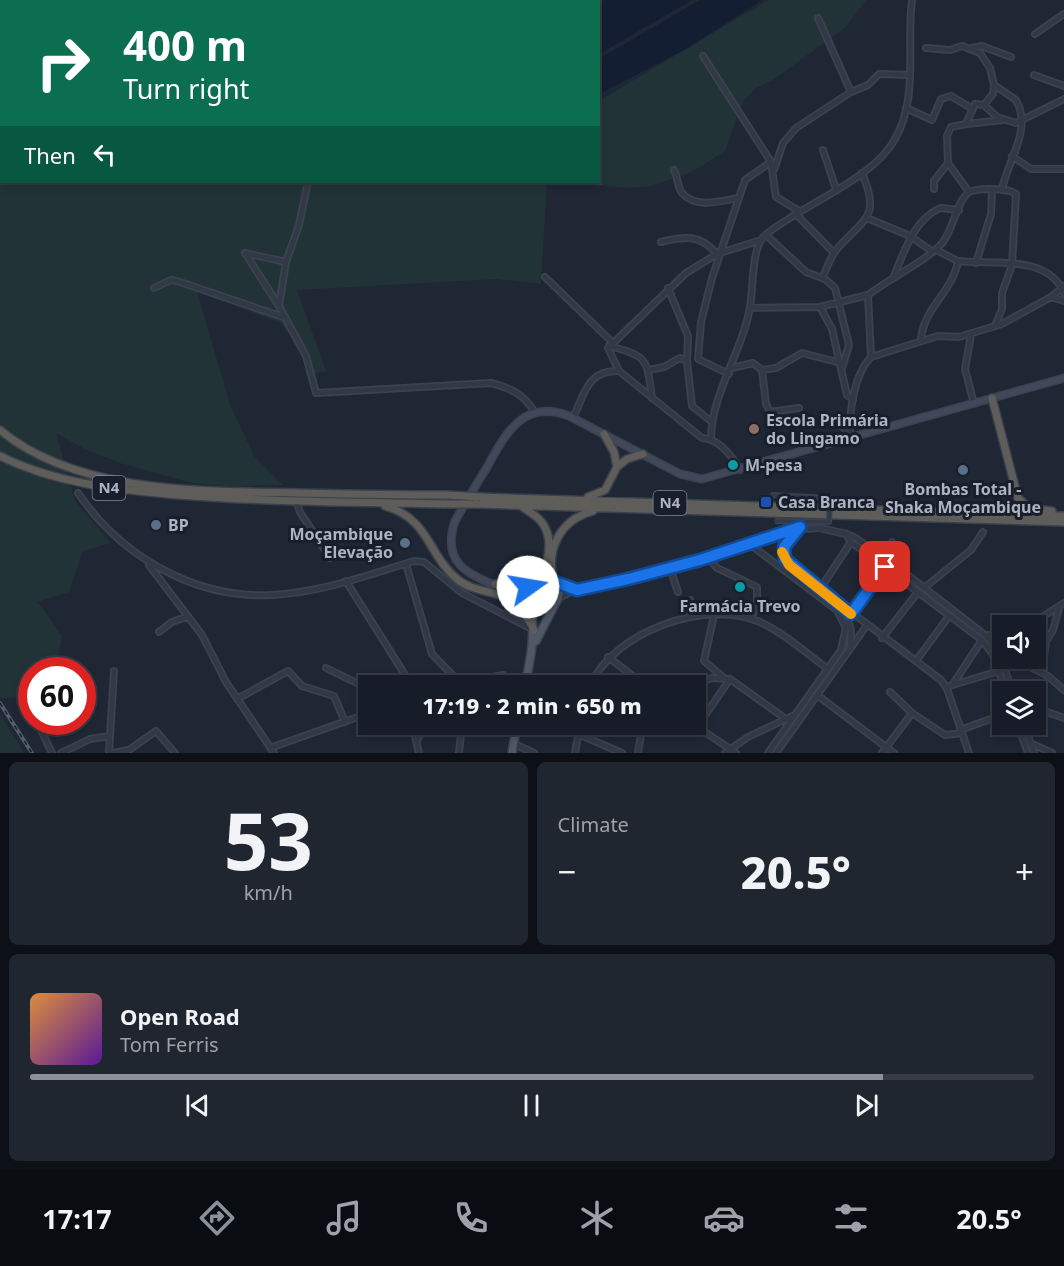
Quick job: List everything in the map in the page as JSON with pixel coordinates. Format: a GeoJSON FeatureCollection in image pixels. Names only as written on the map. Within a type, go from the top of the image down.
{"type":"FeatureCollection","features":[{"type":"Feature","properties":{"kind":"highway"},"geometry":{"type":"LineString","coordinates":[[992,398],[1016,493],[1022,503],[1034,510],[1064,514]]}},
{"type":"Feature","properties":{"kind":"highway","name":"N4"},"geometry":{"type":"LineString","coordinates":[[0,430],[58,464],[117,481],[220,490],[448,495],[521,506],[1064,522]]}},
{"type":"Feature","properties":{"kind":"highway"},"geometry":{"type":"LineString","coordinates":[[604,434],[614,452],[617,467]]}},
{"type":"Feature","properties":{"kind":"highway"},"geometry":{"type":"LineString","coordinates":[[574,499],[595,495],[605,490],[617,467],[627,459],[643,454]]}},
{"type":"Feature","properties":{"kind":"highway","name":"N4"},"geometry":{"type":"LineString","coordinates":[[0,456],[34,471],[101,487],[202,497],[444,504],[478,500],[574,499],[1064,514]]}},
{"type":"Feature","properties":{"kind":"highway"},"geometry":{"type":"LineString","coordinates":[[374,503],[394,508],[418,523],[444,566],[455,578],[464,585],[515,602],[534,630]]}},
{"type":"Feature","properties":{"kind":"highway"},"geometry":{"type":"LineString","coordinates":[[521,506],[544,525],[549,545],[543,570],[535,579]]}},
{"type":"Feature","properties":{"kind":"highway"},"geometry":{"type":"LineString","coordinates":[[555,583],[552,550],[559,532],[575,517],[601,509]]}},
{"type":"Feature","properties":{"kind":"highway"},"geometry":{"type":"LineString","coordinates":[[495,584],[531,576],[542,566],[548,553]]}},
{"type":"Feature","properties":{"kind":"main road"},"geometry":{"type":"LineString","coordinates":[[557,601],[545,609],[476,577],[460,566],[452,556],[450,536],[455,521],[502,440],[517,422],[535,412],[552,411],[573,418],[680,474],[696,478],[740,470],[1064,378]]}},
{"type":"Feature","properties":{"kind":"main road"},"geometry":{"type":"LineString","coordinates":[[495,584],[519,584],[546,578],[555,583],[557,601],[542,626],[533,648]]}},
{"type":"Feature","properties":{"kind":"main road"},"geometry":{"type":"LineString","coordinates":[[527,675],[534,630],[528,587],[535,579]]}},
{"type":"Feature","properties":{"kind":"main road"},"geometry":{"type":"LineString","coordinates":[[512,753],[515,735]]}},
{"type":"Feature","properties":{"kind":"street"},"geometry":{"type":"LineString","coordinates":[[740,470],[730,456],[711,438],[702,438],[619,371],[610,355],[611,344],[686,273],[719,253],[761,240],[798,213],[862,173],[888,151],[902,124],[906,108],[910,75],[908,39],[912,0]]}},
{"type":"Feature","properties":{"kind":"street"},"geometry":{"type":"LineString","coordinates":[[1035,34],[1064,14]]}},
{"type":"Feature","properties":{"kind":"street"},"geometry":{"type":"LineString","coordinates":[[818,18],[851,92]]}},
{"type":"Feature","properties":{"kind":"street"},"geometry":{"type":"LineString","coordinates":[[926,48],[950,50],[962,46],[972,48],[982,46],[1011,57]]}},
{"type":"Feature","properties":{"kind":"street"},"geometry":{"type":"LineString","coordinates":[[972,48],[986,59],[994,86],[993,93],[984,105]]}},
{"type":"Feature","properties":{"kind":"street"},"geometry":{"type":"LineString","coordinates":[[703,56],[771,162],[774,170],[776,197],[798,213],[834,253]]}},
{"type":"Feature","properties":{"kind":"street"},"geometry":{"type":"LineString","coordinates":[[774,170],[783,143],[790,134],[851,92],[868,85],[879,74],[910,75]]}},
{"type":"Feature","properties":{"kind":"street"},"geometry":{"type":"LineString","coordinates":[[1034,75],[1064,86]]}},
{"type":"Feature","properties":{"kind":"street"},"geometry":{"type":"LineString","coordinates":[[994,86],[1016,100],[1021,121],[1019,142],[1006,167],[1002,190]]}},
{"type":"Feature","properties":{"kind":"street"},"geometry":{"type":"LineString","coordinates":[[906,108],[932,120],[942,99],[951,96],[971,108]]}},
{"type":"Feature","properties":{"kind":"street"},"geometry":{"type":"LineString","coordinates":[[969,192],[948,163],[948,130],[966,124],[1003,120],[1021,121],[1064,99]]}},
{"type":"Feature","properties":{"kind":"street"},"geometry":{"type":"LineString","coordinates":[[966,124],[971,108],[978,103],[1003,120]]}},
{"type":"Feature","properties":{"kind":"street"},"geometry":{"type":"LineString","coordinates":[[823,150],[836,189]]}},
{"type":"Feature","properties":{"kind":"street"},"geometry":{"type":"LineString","coordinates":[[1012,156],[1031,169],[1064,169]]}},
{"type":"Feature","properties":{"kind":"street"},"geometry":{"type":"LineString","coordinates":[[729,374],[698,358],[701,322],[719,253],[747,177],[771,162]]}},
{"type":"Feature","properties":{"kind":"street"},"geometry":{"type":"LineString","coordinates":[[934,189],[934,181],[948,163]]}},
{"type":"Feature","properties":{"kind":"street"},"geometry":{"type":"LineString","coordinates":[[674,170],[679,178],[680,191],[687,197],[710,203],[738,198]]}},
{"type":"Feature","properties":{"kind":"street"},"geometry":{"type":"LineString","coordinates":[[822,278],[834,253],[867,218],[871,200],[862,173]]}},
{"type":"Feature","properties":{"kind":"street"},"geometry":{"type":"LineString","coordinates":[[279,306],[286,262],[299,225],[308,183]]}},
{"type":"Feature","properties":{"kind":"street"},"geometry":{"type":"LineString","coordinates":[[969,192],[1002,190],[1016,194],[1012,265],[1002,293],[1002,309],[995,326]]}},
{"type":"Feature","properties":{"kind":"street"},"geometry":{"type":"LineString","coordinates":[[976,262],[990,220],[992,191]]}},
{"type":"Feature","properties":{"kind":"street"},"geometry":{"type":"LineString","coordinates":[[750,308],[820,307],[868,295],[935,251],[947,236],[969,192]]}},
{"type":"Feature","properties":{"kind":"street"},"geometry":{"type":"LineString","coordinates":[[894,276],[910,236],[934,211],[947,208],[959,210]]}},
{"type":"Feature","properties":{"kind":"street"},"geometry":{"type":"LineString","coordinates":[[850,437],[853,400],[865,363],[872,357],[938,336],[971,335],[995,326],[1063,289],[1045,269],[958,261],[910,236],[867,218]]}},
{"type":"Feature","properties":{"kind":"street"},"geometry":{"type":"LineString","coordinates":[[766,235],[806,272],[822,278],[835,288],[849,345],[842,366]]}},
{"type":"Feature","properties":{"kind":"street"},"geometry":{"type":"LineString","coordinates":[[661,242],[691,237],[701,239],[719,253]]}},
{"type":"Feature","properties":{"kind":"street"},"geometry":{"type":"LineString","coordinates":[[711,438],[712,422],[732,368],[750,308],[761,240]]}},
{"type":"Feature","properties":{"kind":"street"},"geometry":{"type":"LineString","coordinates":[[286,262],[245,253],[279,306],[283,318],[306,356],[316,393],[491,383],[514,390],[529,402],[535,412]]}},
{"type":"Feature","properties":{"kind":"street"},"geometry":{"type":"LineString","coordinates":[[921,341],[923,322],[953,280],[958,261]]}},
{"type":"Feature","properties":{"kind":"street"},"geometry":{"type":"LineString","coordinates":[[545,277],[611,344],[633,351],[644,361],[648,370],[652,398]]}},
{"type":"Feature","properties":{"kind":"street"},"geometry":{"type":"LineString","coordinates":[[153,288],[171,280],[177,281],[283,318]]}},
{"type":"Feature","properties":{"kind":"street"},"geometry":{"type":"LineString","coordinates":[[668,288],[686,327],[692,406],[712,422]]}},
{"type":"Feature","properties":{"kind":"street"},"geometry":{"type":"LineString","coordinates":[[868,295],[872,357]]}},
{"type":"Feature","properties":{"kind":"street"},"geometry":{"type":"LineString","coordinates":[[1051,297],[1064,302]]}},
{"type":"Feature","properties":{"kind":"street"},"geometry":{"type":"LineString","coordinates":[[820,307],[830,323],[847,395],[853,400]]}},
{"type":"Feature","properties":{"kind":"street"},"geometry":{"type":"LineString","coordinates":[[971,335],[965,369],[974,404]]}},
{"type":"Feature","properties":{"kind":"street"},"geometry":{"type":"LineString","coordinates":[[762,370],[776,368],[802,353],[842,366]]}},
{"type":"Feature","properties":{"kind":"street"},"geometry":{"type":"LineString","coordinates":[[648,370],[664,366],[680,358],[687,361]]}},
{"type":"Feature","properties":{"kind":"street"},"geometry":{"type":"LineString","coordinates":[[732,368],[753,363],[762,370],[766,404],[770,412],[799,408]]}},
{"type":"Feature","properties":{"kind":"street"},"geometry":{"type":"LineString","coordinates":[[573,418],[596,374],[604,371],[619,371]]}},
{"type":"Feature","properties":{"kind":"street"},"geometry":{"type":"LineString","coordinates":[[833,420],[850,437]]}},
{"type":"Feature","properties":{"kind":"street"},"geometry":{"type":"LineString","coordinates":[[78,493],[114,534],[148,563],[186,617],[202,635],[237,699],[272,751],[358,717]]}},
{"type":"Feature","properties":{"kind":"street"},"geometry":{"type":"LineString","coordinates":[[771,495],[830,498],[829,522],[775,521]]}},
{"type":"Feature","properties":{"kind":"street"},"geometry":{"type":"LineString","coordinates":[[297,501],[300,513],[330,558]]}},
{"type":"Feature","properties":{"kind":"street"},"geometry":{"type":"LineString","coordinates":[[800,527],[784,547],[782,554],[789,565],[882,638],[916,661],[946,687],[969,753]]}},
{"type":"Feature","properties":{"kind":"street"},"geometry":{"type":"LineString","coordinates":[[557,601],[577,590],[670,568],[800,527],[820,528],[854,537],[924,588],[992,645]]}},
{"type":"Feature","properties":{"kind":"street"},"geometry":{"type":"LineString","coordinates":[[924,588],[971,550],[983,532]]}},
{"type":"Feature","properties":{"kind":"street"},"geometry":{"type":"LineString","coordinates":[[846,534],[851,542],[949,616],[984,638],[1002,681]]}},
{"type":"Feature","properties":{"kind":"street"},"geometry":{"type":"LineString","coordinates":[[820,589],[851,542]]}},
{"type":"Feature","properties":{"kind":"street"},"geometry":{"type":"LineString","coordinates":[[884,558],[892,542]]}},
{"type":"Feature","properties":{"kind":"street"},"geometry":{"type":"LineString","coordinates":[[748,543],[841,614],[846,628],[845,642],[768,753]]}},
{"type":"Feature","properties":{"kind":"street"},"geometry":{"type":"LineString","coordinates":[[707,557],[717,568],[757,587],[757,605],[751,619]]}},
{"type":"Feature","properties":{"kind":"street"},"geometry":{"type":"LineString","coordinates":[[148,563],[201,586],[249,596],[303,591],[406,564],[424,562],[462,593],[534,630],[542,626]]}},
{"type":"Feature","properties":{"kind":"street"},"geometry":{"type":"LineString","coordinates":[[406,564],[432,654],[453,675]]}},
{"type":"Feature","properties":{"kind":"street"},"geometry":{"type":"LineString","coordinates":[[851,614],[885,567]]}},
{"type":"Feature","properties":{"kind":"street"},"geometry":{"type":"LineString","coordinates":[[670,568],[678,592]]}},
{"type":"Feature","properties":{"kind":"street"},"geometry":{"type":"LineString","coordinates":[[346,581],[405,675]]}},
{"type":"Feature","properties":{"kind":"street"},"geometry":{"type":"LineString","coordinates":[[555,583],[577,590]]}},
{"type":"Feature","properties":{"kind":"street"},"geometry":{"type":"LineString","coordinates":[[882,638],[918,592]]}},
{"type":"Feature","properties":{"kind":"street"},"geometry":{"type":"LineString","coordinates":[[689,618],[692,599]]}},
{"type":"Feature","properties":{"kind":"street"},"geometry":{"type":"LineString","coordinates":[[1046,616],[1064,603]]}},
{"type":"Feature","properties":{"kind":"street"},"geometry":{"type":"LineString","coordinates":[[1042,672],[1046,641],[1053,630],[1059,608]]}},
{"type":"Feature","properties":{"kind":"street"},"geometry":{"type":"LineString","coordinates":[[845,610],[851,631],[849,652]]}},
{"type":"Feature","properties":{"kind":"street"},"geometry":{"type":"LineString","coordinates":[[597,675],[608,657],[627,641],[689,618],[729,614],[751,619],[769,628],[828,669]]}},
{"type":"Feature","properties":{"kind":"street"},"geometry":{"type":"LineString","coordinates":[[714,615],[704,661],[723,677]]}},
{"type":"Feature","properties":{"kind":"street"},"geometry":{"type":"LineString","coordinates":[[916,661],[949,616]]}},
{"type":"Feature","properties":{"kind":"street"},"geometry":{"type":"LineString","coordinates":[[159,632],[172,622],[186,617]]}},
{"type":"Feature","properties":{"kind":"street"},"geometry":{"type":"LineString","coordinates":[[776,753],[867,625]]}},
{"type":"Feature","properties":{"kind":"street"},"geometry":{"type":"LineString","coordinates":[[953,684],[984,638],[992,635]]}},
{"type":"Feature","properties":{"kind":"street"},"geometry":{"type":"LineString","coordinates":[[608,657],[632,675]]}},
{"type":"Feature","properties":{"kind":"street"},"geometry":{"type":"LineString","coordinates":[[326,668],[358,684]]}},
{"type":"Feature","properties":{"kind":"street"},"geometry":{"type":"LineString","coordinates":[[1036,669],[1064,690]]}},
{"type":"Feature","properties":{"kind":"street"},"geometry":{"type":"LineString","coordinates":[[114,671],[111,753],[129,750],[156,731],[160,732],[175,753]]}},
{"type":"Feature","properties":{"kind":"street"},"geometry":{"type":"LineString","coordinates":[[237,699],[288,671],[302,686],[334,696],[345,722]]}},
{"type":"Feature","properties":{"kind":"street"},"geometry":{"type":"LineString","coordinates":[[946,687],[953,684],[959,685],[999,671]]}},
{"type":"Feature","properties":{"kind":"street"},"geometry":{"type":"LineString","coordinates":[[706,680],[723,677],[730,679],[786,719]]}},
{"type":"Feature","properties":{"kind":"street"},"geometry":{"type":"LineString","coordinates":[[706,711],[730,679]]}},
{"type":"Feature","properties":{"kind":"street"},"geometry":{"type":"LineString","coordinates":[[890,692],[912,713],[945,735],[961,732],[992,719]]}},
{"type":"Feature","properties":{"kind":"street"},"geometry":{"type":"LineString","coordinates":[[817,694],[894,753]]}},
{"type":"Feature","properties":{"kind":"street"},"geometry":{"type":"LineString","coordinates":[[1046,712],[1064,718]]}},
{"type":"Feature","properties":{"kind":"street"},"geometry":{"type":"LineString","coordinates":[[882,753],[912,713]]}},
{"type":"Feature","properties":{"kind":"street"},"geometry":{"type":"LineString","coordinates":[[725,753],[729,748],[793,716]]}},
{"type":"Feature","properties":{"kind":"street"},"geometry":{"type":"LineString","coordinates":[[706,733],[736,753]]}},
{"type":"Feature","properties":{"kind":"street"},"geometry":{"type":"LineString","coordinates":[[43,735],[52,753]]}},
{"type":"Feature","properties":{"kind":"street"},"geometry":{"type":"LineString","coordinates":[[415,735],[419,753]]}},
{"type":"Feature","properties":{"kind":"street"},"geometry":{"type":"LineString","coordinates":[[417,741],[420,735]]}},
{"type":"Feature","properties":{"kind":"street"},"geometry":{"type":"LineString","coordinates":[[459,753],[461,735]]}},
{"type":"Feature","properties":{"kind":"street"},"geometry":{"type":"LineString","coordinates":[[575,753],[578,735],[622,753]]}},
{"type":"Feature","properties":{"kind":"street"},"geometry":{"type":"LineString","coordinates":[[638,753],[640,735]]}},
{"type":"Feature","properties":{"kind":"street"},"geometry":{"type":"LineString","coordinates":[[1021,735],[1028,753]]}},
{"type":"Feature","properties":{"kind":"street"},"geometry":{"type":"LineString","coordinates":[[1027,735],[1034,753]]}},
{"type":"Feature","properties":{"kind":"street"},"geometry":{"type":"LineString","coordinates":[[61,753],[90,739],[110,736]]}},
{"type":"Feature","properties":{"kind":"street"},"geometry":{"type":"LineString","coordinates":[[1030,743],[1052,753]]}},
{"type":"Feature","properties":{"kind":"street"},"geometry":{"type":"LineString","coordinates":[[514,744],[534,753]]}},
{"type":"Feature","properties":{"kind":"shaded area"},"geometry":{"type":"Polygon","coordinates":[[[768,0],[866,0],[846,27],[774,79],[756,88],[742,103],[725,151],[692,172],[651,186],[631,188],[567,183],[600,183],[600,100],[768,0]]]}},
{"type":"Feature","properties":{"kind":"shaded area"},"geometry":{"type":"Polygon","coordinates":[[[0,183],[547,183],[541,284],[496,279],[297,290],[326,371],[307,375],[302,354],[281,323],[197,292],[230,404],[254,456],[283,485],[225,486],[192,483],[120,463],[85,449],[56,433],[75,501],[111,543],[83,551],[69,592],[38,602],[62,636],[58,657],[18,657],[18,698],[0,698],[0,183]]]}},
{"type":"Feature","properties":{"kind":"shaded area"},"geometry":{"type":"Polygon","coordinates":[[[0,714],[24,753],[0,753],[0,714]]]}},
{"type":"Feature","properties":{"kind":"water"},"geometry":{"type":"Polygon","coordinates":[[[603,0],[692,0],[600,53],[600,2],[603,0]]]}},
{"type":"Feature","properties":{"kind":"water"},"geometry":{"type":"Polygon","coordinates":[[[700,0],[762,0],[688,48],[600,93],[600,58],[700,0]]]}},
{"type":"Feature","properties":{"kind":"railway"},"geometry":{"type":"LineString","coordinates":[[0,703],[32,753]]}},
{"type":"Feature","properties":{"kind":"slow traffic"},"geometry":{"type":"LineString","coordinates":[[782,552],[789,565],[851,614]]}},
{"type":"Feature","properties":{"kind":"place","name":"Escola Primária do Lingamo"},"geometry":{"type":"Point","coordinates":[754,429]}},
{"type":"Feature","properties":{"kind":"place","name":"M-pesa"},"geometry":{"type":"Point","coordinates":[733,465]}},
{"type":"Feature","properties":{"kind":"place","name":"Bombas Total - Shaka Moçambique"},"geometry":{"type":"Point","coordinates":[963,470]}},
{"type":"Feature","properties":{"kind":"place","name":"Casa Branca"},"geometry":{"type":"Point","coordinates":[766,502]}},
{"type":"Feature","properties":{"kind":"place","name":"BP"},"geometry":{"type":"Point","coordinates":[156,525]}},
{"type":"Feature","properties":{"kind":"place","name":"Moçambique Elevação"},"geometry":{"type":"Point","coordinates":[405,543]}},
{"type":"Feature","properties":{"kind":"place","name":"Farmácia Trevo"},"geometry":{"type":"Point","coordinates":[740,587]}},
{"type":"Feature","properties":{"kind":"route"},"geometry":{"type":"LineString","coordinates":[[528,587],[533,580],[542,577],[577,590],[628,579],[700,560],[800,527],[784,547],[782,554],[789,565],[851,614],[885,567]]}}]}
